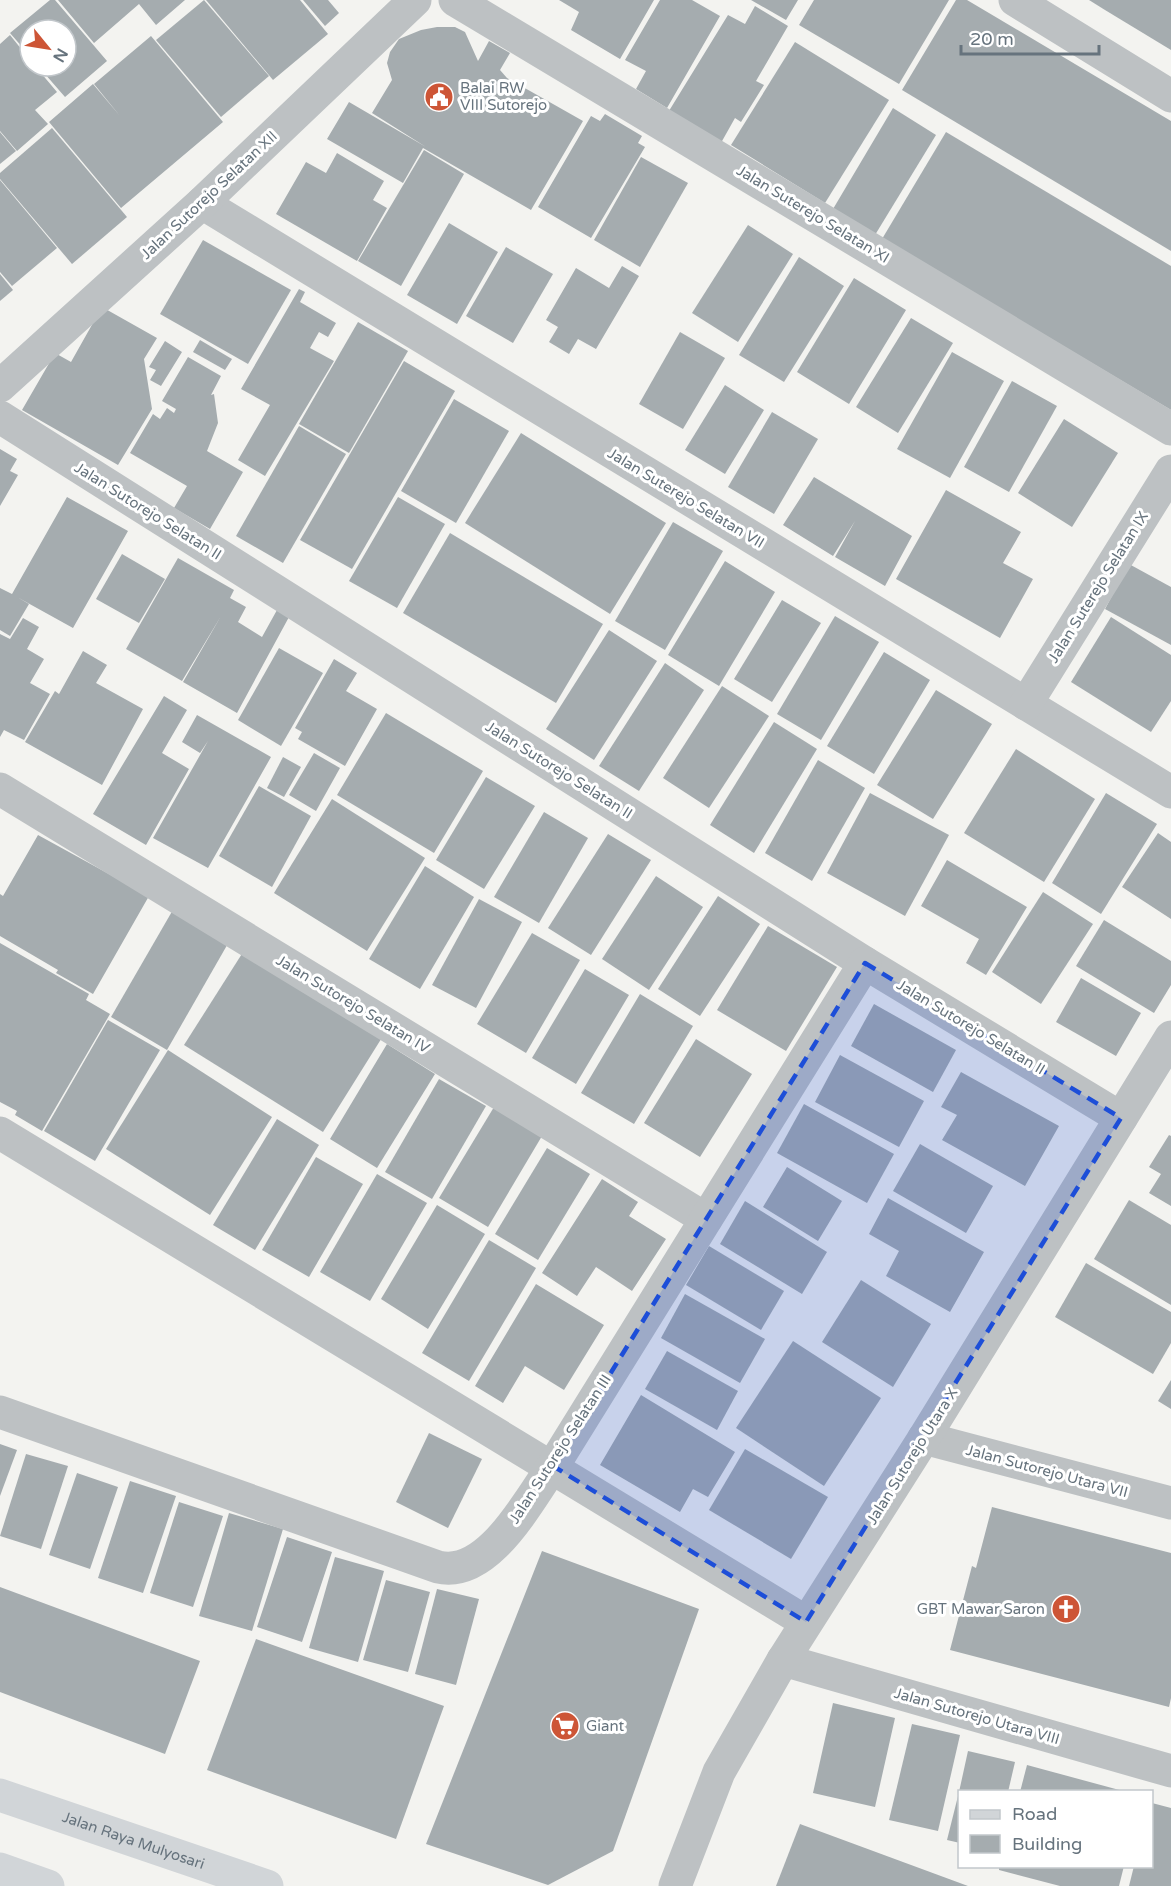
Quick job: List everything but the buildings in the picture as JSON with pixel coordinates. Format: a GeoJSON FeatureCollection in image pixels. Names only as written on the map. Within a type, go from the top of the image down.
{"type":"FeatureCollection","features":[{"type":"Feature","properties":{"kind":"main road","name":"Jalan Raya Mulyosari"},"geometry":{"type":"LineString","coordinates":[[0,1795],[267,1886]]}},
{"type":"Feature","properties":{"kind":"main road"},"geometry":{"type":"LineString","coordinates":[[0,1869],[48,1886]]}},
{"type":"Feature","properties":{"kind":"street","name":"Jalan Sutorejo Selatan XII"},"geometry":{"type":"LineString","coordinates":[[0,386],[202,203],[415,0]]}},
{"type":"Feature","properties":{"kind":"street","name":"Jalan Suterejo Selatan XI"},"geometry":{"type":"LineString","coordinates":[[455,0],[1171,429]]}},
{"type":"Feature","properties":{"kind":"street"},"geometry":{"type":"LineString","coordinates":[[1015,0],[1171,96]]}},
{"type":"Feature","properties":{"kind":"street","name":"Jalan Suterejo Selatan VII"},"geometry":{"type":"LineString","coordinates":[[202,203],[1171,792]]}},
{"type":"Feature","properties":{"kind":"street","name":"Jalan Sutorejo Selatan II"},"geometry":{"type":"LineString","coordinates":[[0,417],[865,963],[1121,1118]]}},
{"type":"Feature","properties":{"kind":"street","name":"Jalan Suterejo Selatan IX"},"geometry":{"type":"LineString","coordinates":[[1026,704],[1171,471]]}},
{"type":"Feature","properties":{"kind":"street","name":"Jalan Sutorejo Selatan IV"},"geometry":{"type":"LineString","coordinates":[[0,789],[706,1219]]}},
{"type":"Feature","properties":{"kind":"street","name":"Jalan Sutorejo Selatan III"},"geometry":{"type":"LineString","coordinates":[[0,1412],[448,1570],[459,1569],[483,1557],[500,1539],[553,1466],[865,963]]}},
{"type":"Feature","properties":{"kind":"street","name":"Jalan Sutorejo Utara X"},"geometry":{"type":"LineString","coordinates":[[675,1886],[719,1773],[783,1660],[924,1438],[1171,1037]]}},
{"type":"Feature","properties":{"kind":"street"},"geometry":{"type":"LineString","coordinates":[[0,1133],[553,1466],[806,1622]]}},
{"type":"Feature","properties":{"kind":"street","name":"Jalan Sutorejo Utara VII"},"geometry":{"type":"LineString","coordinates":[[924,1438],[1171,1503]]}},
{"type":"Feature","properties":{"kind":"street","name":"Jalan Sutorejo Utara VIII"},"geometry":{"type":"LineString","coordinates":[[783,1660],[1171,1771]]}},
{"type":"Feature","properties":{"kind":"highlighted area"},"geometry":{"type":"Polygon","coordinates":[[[865,963],[1121,1118],[806,1622],[553,1466],[865,963]]]}},
{"type":"Feature","properties":{"kind":"place","name":"Balai RW VIII Sutorejo"},"geometry":{"type":"Point","coordinates":[439,97]}},
{"type":"Feature","properties":{"kind":"place","name":"GBT Mawar Saron"},"geometry":{"type":"Point","coordinates":[1066,1609]}},
{"type":"Feature","properties":{"kind":"place","name":"Giant"},"geometry":{"type":"Point","coordinates":[565,1726]}}]}
